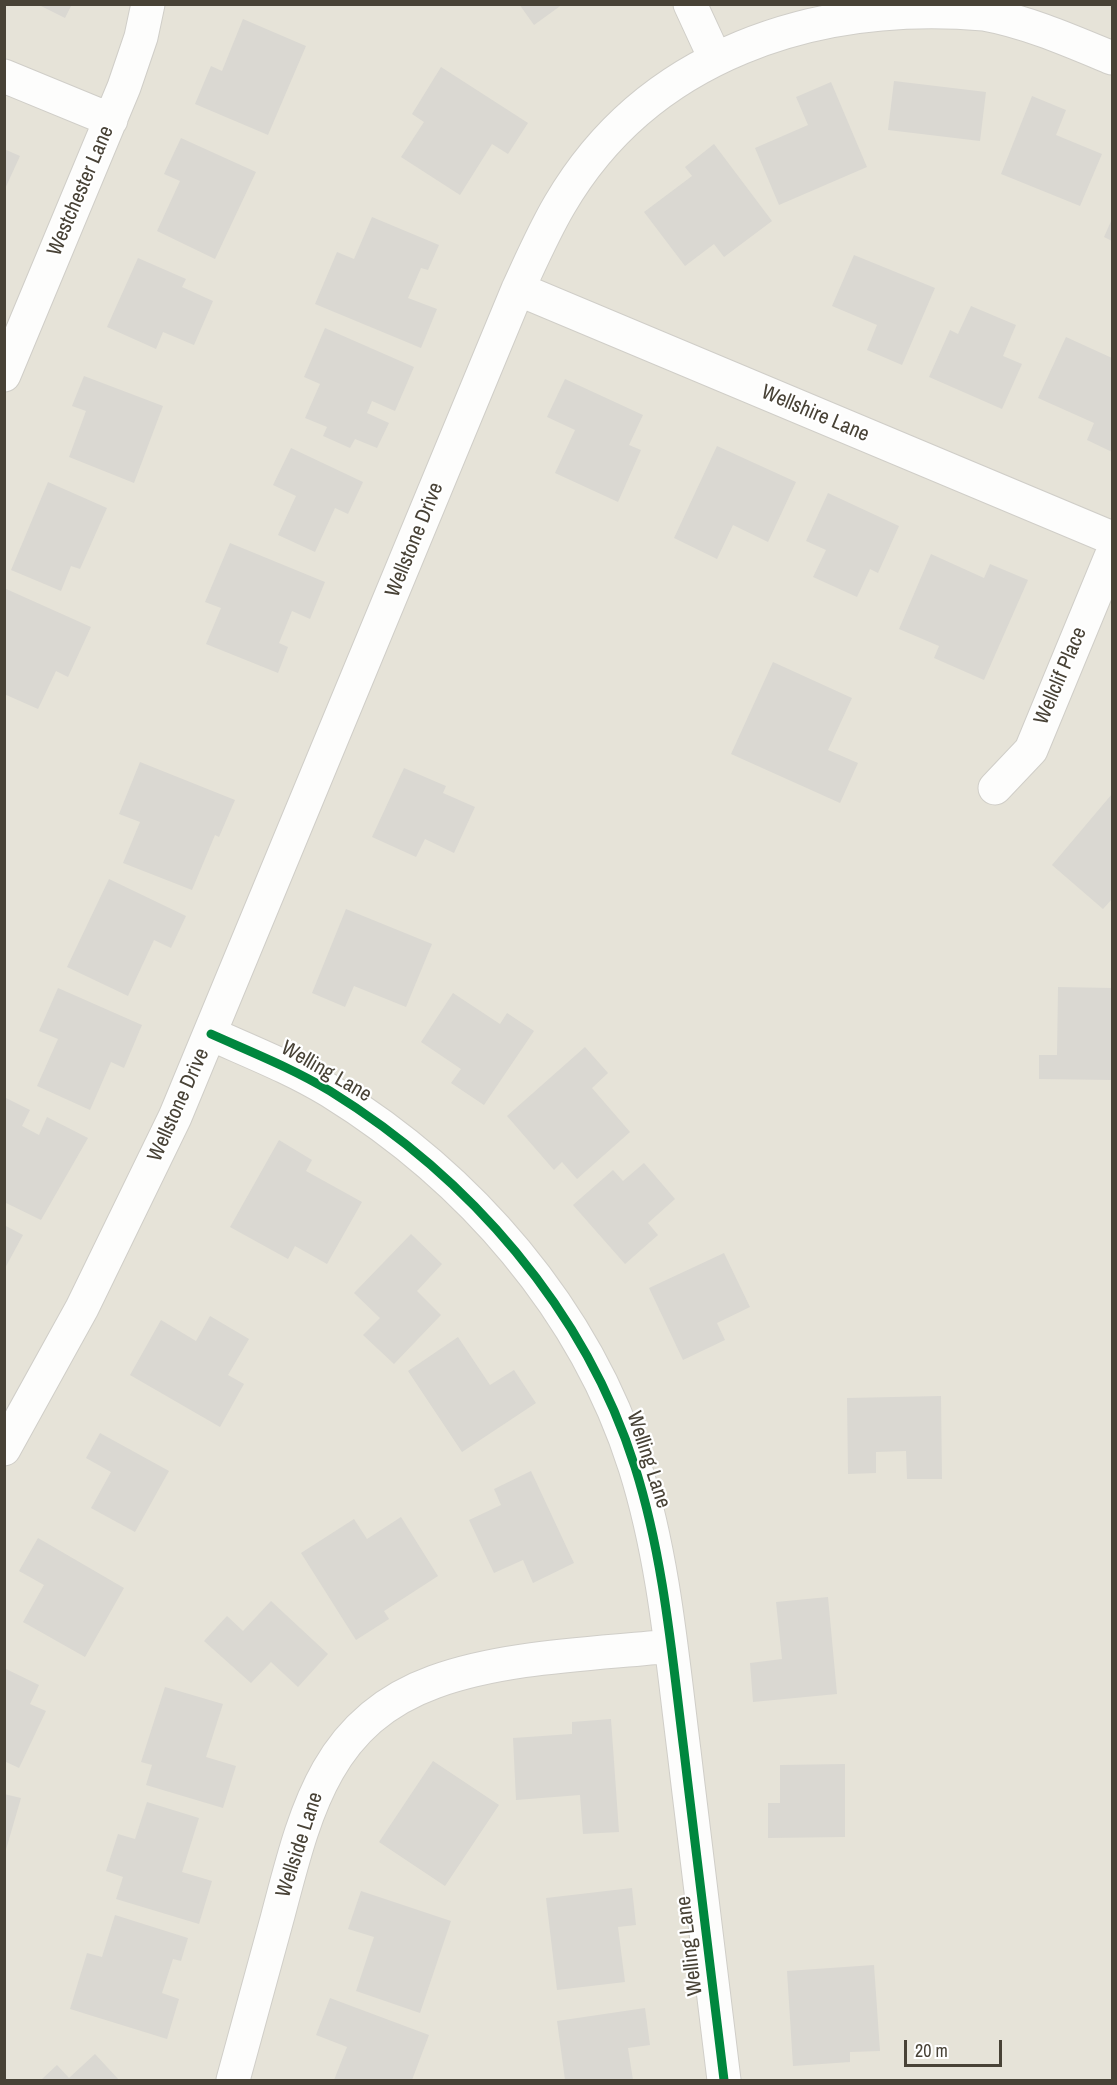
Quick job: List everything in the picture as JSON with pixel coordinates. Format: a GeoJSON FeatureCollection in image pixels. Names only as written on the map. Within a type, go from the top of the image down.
{"type":"FeatureCollection","features":[{"type":"Feature","properties":{"kind":"street","name":"Westchester Lane"},"geometry":{"type":"LineString","coordinates":[[4,375],[134,62],[148,4]]}},
{"type":"Feature","properties":{"kind":"street"},"geometry":{"type":"LineString","coordinates":[[690,4],[714,56]]}},
{"type":"Feature","properties":{"kind":"street","name":"Wellstone Drive"},"geometry":{"type":"LineString","coordinates":[[4,1449],[87,1298],[175,1117],[518,290],[560,203],[597,152],[646,101],[714,56],[743,40],[788,24],[842,12],[895,7],[985,14],[1048,32],[1113,58]]}},
{"type":"Feature","properties":{"kind":"street"},"geometry":{"type":"LineString","coordinates":[[4,76],[111,120]]}},
{"type":"Feature","properties":{"kind":"street","name":"Wellshire Lane"},"geometry":{"type":"LineString","coordinates":[[518,290],[1113,538]]}},
{"type":"Feature","properties":{"kind":"street","name":"Wellclif Place"},"geometry":{"type":"LineString","coordinates":[[995,788],[1031,750],[1113,554]]}},
{"type":"Feature","properties":{"kind":"street","name":"Welling Lane"},"geometry":{"type":"LineString","coordinates":[[211,1034],[308,1078],[376,1123],[465,1197],[504,1238],[540,1282],[594,1370],[626,1440],[657,1554],[671,1646],[724,2080]]}},
{"type":"Feature","properties":{"kind":"street","name":"Wellside Lane"},"geometry":{"type":"LineString","coordinates":[[233,2080],[311,1801],[334,1759],[370,1719],[412,1691],[476,1670],[671,1646]]}},
{"type":"Feature","properties":{"kind":"shaded area"},"geometry":{"type":"Polygon","coordinates":[[[5,5],[1112,5],[1112,2080],[5,2080],[5,5]]]}},
{"type":"Feature","properties":{"kind":"building"},"geometry":{"type":"Polygon","coordinates":[[[37,4],[72,4],[65,18],[37,4]]]}},
{"type":"Feature","properties":{"kind":"building"},"geometry":{"type":"Polygon","coordinates":[[[519,4],[563,4],[534,25],[519,4]]]}},
{"type":"Feature","properties":{"kind":"building"},"geometry":{"type":"Polygon","coordinates":[[[243,19],[306,46],[268,135],[195,104],[211,66],[222,71],[243,19]]]}},
{"type":"Feature","properties":{"kind":"building"},"geometry":{"type":"Polygon","coordinates":[[[441,67],[528,123],[508,154],[492,144],[460,195],[401,157],[424,122],[412,114],[441,67]]]}},
{"type":"Feature","properties":{"kind":"building"},"geometry":{"type":"Polygon","coordinates":[[[894,81],[986,92],[980,141],[888,130],[894,81]]]}},
{"type":"Feature","properties":{"kind":"building"},"geometry":{"type":"Polygon","coordinates":[[[831,82],[867,167],[779,205],[755,148],[808,125],[796,97],[831,82]]]}},
{"type":"Feature","properties":{"kind":"building"},"geometry":{"type":"Polygon","coordinates":[[[1032,96],[1066,110],[1056,135],[1102,154],[1080,206],[1001,174],[1032,96]]]}},
{"type":"Feature","properties":{"kind":"building"},"geometry":{"type":"Polygon","coordinates":[[[181,138],[256,172],[215,259],[157,231],[180,181],[164,174],[181,138]]]}},
{"type":"Feature","properties":{"kind":"building"},"geometry":{"type":"Polygon","coordinates":[[[714,144],[772,221],[724,257],[714,244],[685,266],[644,212],[692,176],[685,167],[714,144]]]}},
{"type":"Feature","properties":{"kind":"building"},"geometry":{"type":"Polygon","coordinates":[[[4,149],[20,156],[4,191],[4,149]]]}},
{"type":"Feature","properties":{"kind":"building"},"geometry":{"type":"Polygon","coordinates":[[[372,217],[439,245],[428,270],[421,268],[408,298],[437,309],[421,348],[315,304],[337,252],[354,259],[372,217]]]}},
{"type":"Feature","properties":{"kind":"building"},"geometry":{"type":"Polygon","coordinates":[[[1112,219],[1112,241],[1104,237],[1112,219]]]}},
{"type":"Feature","properties":{"kind":"building"},"geometry":{"type":"Polygon","coordinates":[[[854,255],[935,288],[902,365],[867,350],[877,325],[832,306],[854,255]]]}},
{"type":"Feature","properties":{"kind":"building"},"geometry":{"type":"Polygon","coordinates":[[[138,258],[186,279],[182,287],[213,301],[194,345],[163,332],[156,349],[107,327],[138,258]]]}},
{"type":"Feature","properties":{"kind":"building"},"geometry":{"type":"Polygon","coordinates":[[[971,306],[1016,325],[1003,356],[1022,364],[1002,409],[929,377],[950,330],[958,334],[971,306]]]}},
{"type":"Feature","properties":{"kind":"building"},"geometry":{"type":"Polygon","coordinates":[[[325,328],[414,367],[395,411],[372,401],[367,413],[389,423],[377,448],[355,439],[350,448],[323,436],[327,427],[305,418],[320,384],[304,377],[325,328]]]}},
{"type":"Feature","properties":{"kind":"building"},"geometry":{"type":"Polygon","coordinates":[[[1066,337],[1112,358],[1112,452],[1087,440],[1094,423],[1038,398],[1066,337]]]}},
{"type":"Feature","properties":{"kind":"building"},"geometry":{"type":"Polygon","coordinates":[[[84,376],[163,406],[134,483],[69,457],[86,411],[72,406],[84,376]]]}},
{"type":"Feature","properties":{"kind":"building"},"geometry":{"type":"Polygon","coordinates":[[[565,379],[643,415],[629,445],[641,450],[618,502],[555,473],[575,430],[547,417],[565,379]]]}},
{"type":"Feature","properties":{"kind":"building"},"geometry":{"type":"Polygon","coordinates":[[[717,446],[796,482],[768,542],[733,525],[717,559],[674,538],[717,446]]]}},
{"type":"Feature","properties":{"kind":"building"},"geometry":{"type":"Polygon","coordinates":[[[291,448],[363,482],[348,514],[335,508],[315,552],[278,535],[296,496],[273,485],[291,448]]]}},
{"type":"Feature","properties":{"kind":"building"},"geometry":{"type":"Polygon","coordinates":[[[48,482],[107,508],[80,569],[71,566],[61,591],[11,570],[48,482]]]}},
{"type":"Feature","properties":{"kind":"building"},"geometry":{"type":"Polygon","coordinates":[[[828,493],[899,526],[878,573],[870,569],[857,597],[813,577],[826,550],[806,541],[828,493]]]}},
{"type":"Feature","properties":{"kind":"building"},"geometry":{"type":"Polygon","coordinates":[[[230,543],[325,582],[310,619],[292,611],[279,643],[288,647],[278,673],[206,644],[221,608],[205,602],[230,543]]]}},
{"type":"Feature","properties":{"kind":"building"},"geometry":{"type":"Polygon","coordinates":[[[931,554],[984,578],[990,564],[1028,580],[984,680],[934,658],[939,646],[899,629],[931,554]]]}},
{"type":"Feature","properties":{"kind":"building"},"geometry":{"type":"Polygon","coordinates":[[[4,588],[91,627],[68,677],[56,671],[38,709],[4,694],[4,588]]]}},
{"type":"Feature","properties":{"kind":"building"},"geometry":{"type":"Polygon","coordinates":[[[773,662],[852,698],[828,750],[858,763],[840,803],[731,754],[773,662]]]}},
{"type":"Feature","properties":{"kind":"building"},"geometry":{"type":"Polygon","coordinates":[[[140,762],[235,800],[219,837],[215,835],[192,890],[123,863],[140,822],[119,814],[140,762]]]}},
{"type":"Feature","properties":{"kind":"building"},"geometry":{"type":"Polygon","coordinates":[[[404,768],[446,786],[443,793],[475,807],[454,853],[425,839],[416,857],[372,837],[404,768]]]}},
{"type":"Feature","properties":{"kind":"building"},"geometry":{"type":"Polygon","coordinates":[[[1112,794],[1112,899],[1103,909],[1052,865],[1112,794]]]}},
{"type":"Feature","properties":{"kind":"building"},"geometry":{"type":"Polygon","coordinates":[[[109,879],[186,916],[171,948],[154,940],[128,996],[67,967],[109,879]]]}},
{"type":"Feature","properties":{"kind":"building"},"geometry":{"type":"Polygon","coordinates":[[[346,909],[432,944],[406,1007],[354,986],[345,1007],[312,993],[346,909]]]}},
{"type":"Feature","properties":{"kind":"building"},"geometry":{"type":"Polygon","coordinates":[[[1058,987],[1112,988],[1112,1080],[1039,1079],[1039,1055],[1057,1055],[1058,987]]]}},
{"type":"Feature","properties":{"kind":"building"},"geometry":{"type":"Polygon","coordinates":[[[58,988],[142,1025],[124,1068],[111,1062],[90,1110],[37,1086],[58,1039],[39,1031],[58,988]]]}},
{"type":"Feature","properties":{"kind":"building"},"geometry":{"type":"Polygon","coordinates":[[[453,993],[500,1024],[507,1013],[534,1031],[484,1105],[451,1083],[461,1069],[421,1042],[453,993]]]}},
{"type":"Feature","properties":{"kind":"building"},"geometry":{"type":"Polygon","coordinates":[[[585,1047],[608,1073],[592,1088],[630,1132],[577,1179],[562,1162],[554,1170],[507,1116],[585,1047]]]}},
{"type":"Feature","properties":{"kind":"building"},"geometry":{"type":"Polygon","coordinates":[[[4,1097],[30,1110],[22,1126],[39,1135],[47,1117],[88,1138],[41,1220],[4,1202],[4,1097]]]}},
{"type":"Feature","properties":{"kind":"building"},"geometry":{"type":"Polygon","coordinates":[[[279,1140],[312,1160],[306,1171],[362,1202],[327,1264],[295,1246],[288,1259],[230,1227],[279,1140]]]}},
{"type":"Feature","properties":{"kind":"building"},"geometry":{"type":"Polygon","coordinates":[[[644,1163],[675,1199],[648,1223],[658,1235],[625,1264],[573,1205],[613,1170],[623,1181],[644,1163]]]}},
{"type":"Feature","properties":{"kind":"building"},"geometry":{"type":"Polygon","coordinates":[[[4,1225],[23,1235],[4,1270],[4,1225]]]}},
{"type":"Feature","properties":{"kind":"building"},"geometry":{"type":"Polygon","coordinates":[[[411,1234],[442,1264],[417,1291],[441,1315],[394,1364],[363,1335],[380,1318],[354,1293],[411,1234]]]}},
{"type":"Feature","properties":{"kind":"building"},"geometry":{"type":"Polygon","coordinates":[[[724,1253],[750,1307],[717,1323],[725,1340],[683,1360],[649,1288],[724,1253]]]}},
{"type":"Feature","properties":{"kind":"building"},"geometry":{"type":"Polygon","coordinates":[[[210,1316],[249,1339],[228,1375],[244,1384],[220,1427],[130,1375],[161,1320],[196,1341],[210,1316]]]}},
{"type":"Feature","properties":{"kind":"building"},"geometry":{"type":"Polygon","coordinates":[[[458,1337],[490,1385],[514,1370],[536,1403],[462,1452],[408,1371],[458,1337]]]}},
{"type":"Feature","properties":{"kind":"building"},"geometry":{"type":"Polygon","coordinates":[[[941,1396],[942,1479],[907,1479],[906,1451],[876,1452],[876,1473],[848,1474],[847,1398],[941,1396]]]}},
{"type":"Feature","properties":{"kind":"building"},"geometry":{"type":"Polygon","coordinates":[[[100,1433],[169,1471],[135,1532],[91,1508],[111,1472],[86,1458],[100,1433]]]}},
{"type":"Feature","properties":{"kind":"building"},"geometry":{"type":"Polygon","coordinates":[[[531,1471],[574,1563],[533,1583],[523,1560],[494,1573],[469,1520],[501,1505],[494,1489],[531,1471]]]}},
{"type":"Feature","properties":{"kind":"building"},"geometry":{"type":"Polygon","coordinates":[[[401,1517],[438,1576],[384,1611],[389,1619],[356,1640],[301,1553],[354,1519],[367,1539],[401,1517]]]}},
{"type":"Feature","properties":{"kind":"building"},"geometry":{"type":"Polygon","coordinates":[[[38,1538],[124,1588],[85,1657],[23,1622],[44,1585],[19,1571],[38,1538]]]}},
{"type":"Feature","properties":{"kind":"building"},"geometry":{"type":"Polygon","coordinates":[[[828,1597],[837,1694],[753,1702],[750,1663],[782,1659],[776,1602],[828,1597]]]}},
{"type":"Feature","properties":{"kind":"building"},"geometry":{"type":"Polygon","coordinates":[[[271,1601],[328,1654],[298,1687],[271,1662],[251,1683],[204,1641],[227,1616],[243,1631],[271,1601]]]}},
{"type":"Feature","properties":{"kind":"building"},"geometry":{"type":"Polygon","coordinates":[[[4,1668],[39,1685],[30,1704],[46,1711],[19,1768],[4,1761],[4,1668]]]}},
{"type":"Feature","properties":{"kind":"building"},"geometry":{"type":"Polygon","coordinates":[[[165,1687],[223,1704],[206,1757],[236,1766],[223,1808],[146,1785],[152,1765],[141,1762],[165,1687]]]}},
{"type":"Feature","properties":{"kind":"building"},"geometry":{"type":"Polygon","coordinates":[[[611,1719],[619,1832],[583,1834],[580,1795],[516,1800],[513,1738],[572,1734],[572,1722],[611,1719]]]}},
{"type":"Feature","properties":{"kind":"building"},"geometry":{"type":"Polygon","coordinates":[[[433,1761],[499,1805],[445,1886],[379,1842],[433,1761]]]}},
{"type":"Feature","properties":{"kind":"building"},"geometry":{"type":"Polygon","coordinates":[[[845,1764],[845,1837],[768,1838],[768,1803],[780,1803],[780,1765],[845,1764]]]}},
{"type":"Feature","properties":{"kind":"building"},"geometry":{"type":"Polygon","coordinates":[[[4,1794],[21,1798],[5,1853],[4,1853],[4,1794]]]}},
{"type":"Feature","properties":{"kind":"building"},"geometry":{"type":"Polygon","coordinates":[[[147,1802],[199,1818],[182,1872],[212,1881],[199,1924],[116,1899],[123,1877],[106,1871],[118,1834],[135,1839],[147,1802]]]}},
{"type":"Feature","properties":{"kind":"building"},"geometry":{"type":"Polygon","coordinates":[[[632,1888],[636,1925],[618,1927],[625,1982],[557,1990],[546,1898],[632,1888]]]}},
{"type":"Feature","properties":{"kind":"building"},"geometry":{"type":"Polygon","coordinates":[[[361,1891],[451,1921],[420,2013],[356,1991],[374,1937],[348,1929],[361,1891]]]}},
{"type":"Feature","properties":{"kind":"building"},"geometry":{"type":"Polygon","coordinates":[[[115,1915],[188,1938],[181,1961],[173,1959],[162,1993],[179,1999],[167,2039],[70,2009],[87,1953],[102,1957],[115,1915]]]}},
{"type":"Feature","properties":{"kind":"building"},"geometry":{"type":"Polygon","coordinates":[[[874,1965],[880,2051],[850,2052],[850,2062],[793,2066],[787,1971],[874,1965]]]}},
{"type":"Feature","properties":{"kind":"building"},"geometry":{"type":"Polygon","coordinates":[[[330,1998],[429,2035],[412,2080],[334,2080],[347,2047],[316,2035],[330,1998]]]}},
{"type":"Feature","properties":{"kind":"building"},"geometry":{"type":"Polygon","coordinates":[[[645,2008],[650,2045],[628,2048],[633,2080],[565,2080],[557,2021],[645,2008]]]}},
{"type":"Feature","properties":{"kind":"building"},"geometry":{"type":"Polygon","coordinates":[[[95,2054],[119,2080],[41,2080],[57,2065],[69,2078],[95,2054]]]}},
{"type":"Feature","properties":{"kind":"cycle path"},"geometry":{"type":"LineString","coordinates":[[211,1034],[330,1091],[381,1125],[429,1164],[474,1206],[516,1252],[553,1301],[586,1354],[613,1409],[635,1467],[660,1572],[671,1644],[724,2080]]}}]}
